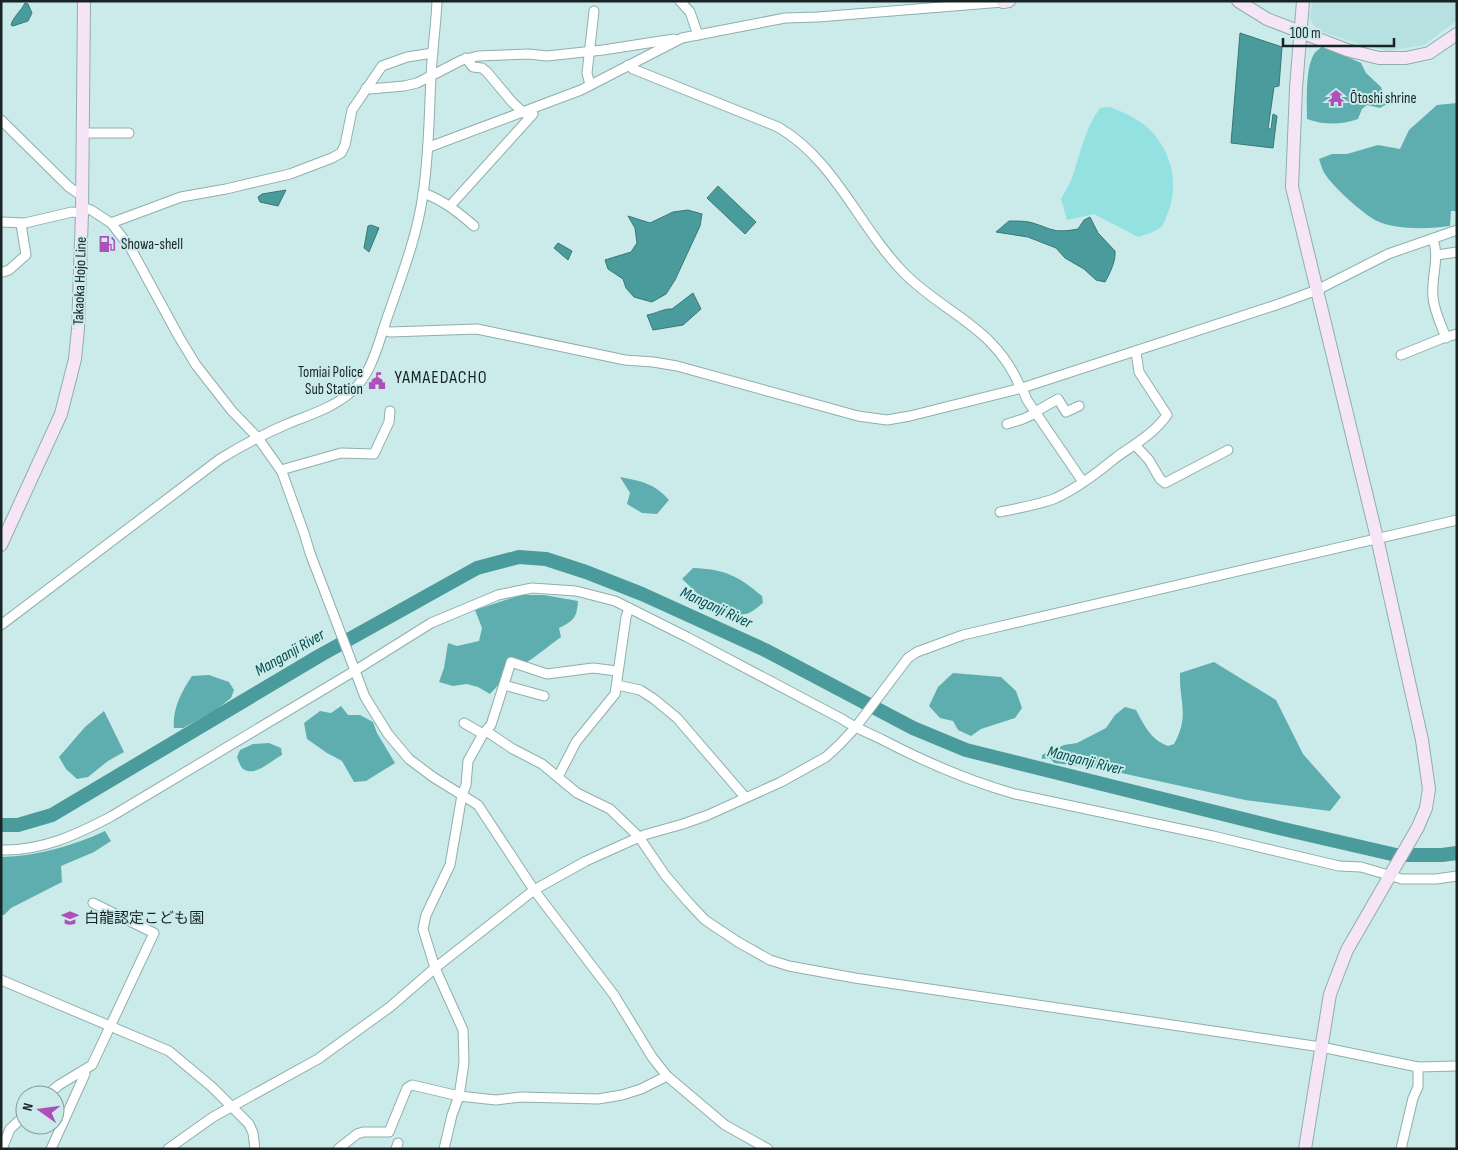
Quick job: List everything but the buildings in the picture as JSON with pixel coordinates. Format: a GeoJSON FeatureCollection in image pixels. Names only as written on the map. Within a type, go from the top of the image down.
{"type":"FeatureCollection","features":[{"type":"Feature","properties":{"kind":"street","name":"Takaoka Hojo Line"},"geometry":{"type":"LineString","coordinates":[[1,545],[61,414],[75,359],[78,329],[82,205],[84,1]]}},
{"type":"Feature","properties":{"kind":"street"},"geometry":{"type":"LineString","coordinates":[[1,626],[220,459],[241,446],[322,410],[351,392],[360,382],[371,364],[414,238],[423,193],[428,146],[431,77],[438,1]]}},
{"type":"Feature","properties":{"kind":"street"},"geometry":{"type":"LineString","coordinates":[[680,1],[690,12],[698,35]]}},
{"type":"Feature","properties":{"kind":"street"},"geometry":{"type":"LineString","coordinates":[[428,146],[527,112],[590,85],[682,38],[785,18],[836,16],[1008,1]]}},
{"type":"Feature","properties":{"kind":"street"},"geometry":{"type":"LineString","coordinates":[[1238,1],[1267,19],[1347,50],[1379,58],[1406,58],[1429,53],[1457,34]]}},
{"type":"Feature","properties":{"kind":"street"},"geometry":{"type":"LineString","coordinates":[[1303,1],[1294,116],[1292,187],[1377,538],[1426,761],[1429,789],[1426,808],[1418,827],[1347,950],[1338,970],[1330,994],[1305,1149]]}},
{"type":"Feature","properties":{"kind":"street"},"geometry":{"type":"LineString","coordinates":[[590,85],[586,73],[594,11]]}},
{"type":"Feature","properties":{"kind":"street"},"geometry":{"type":"LineString","coordinates":[[366,88],[404,86],[417,83],[466,58],[478,56],[529,54],[547,56],[673,38],[676,41]]}},
{"type":"Feature","properties":{"kind":"street"},"geometry":{"type":"LineString","coordinates":[[111,223],[181,197],[290,174],[332,158],[340,153],[345,145],[352,110],[382,66],[407,57],[433,53]]}},
{"type":"Feature","properties":{"kind":"street"},"geometry":{"type":"LineString","coordinates":[[450,206],[533,114],[512,102],[487,72],[482,68],[473,67],[466,58]]}},
{"type":"Feature","properties":{"kind":"street"},"geometry":{"type":"LineString","coordinates":[[628,65],[633,69],[778,127],[794,136],[828,172],[871,232],[903,272],[972,325],[987,338],[1009,363],[1036,412],[1083,482]]}},
{"type":"Feature","properties":{"kind":"street"},"geometry":{"type":"LineString","coordinates":[[1,120],[70,187],[82,205],[111,223],[130,247],[179,337],[196,364],[232,411],[258,438],[281,470],[310,553],[366,698],[388,734],[410,759],[433,777],[478,804],[534,890],[614,995],[652,1057],[667,1076],[724,1125],[768,1149]]}},
{"type":"Feature","properties":{"kind":"street"},"geometry":{"type":"LineString","coordinates":[[82,133],[129,133]]}},
{"type":"Feature","properties":{"kind":"street"},"geometry":{"type":"LineString","coordinates":[[423,193],[437,198],[450,206],[474,226]]}},
{"type":"Feature","properties":{"kind":"street"},"geometry":{"type":"LineString","coordinates":[[1,222],[21,224],[72,212],[82,205]]}},
{"type":"Feature","properties":{"kind":"street"},"geometry":{"type":"LineString","coordinates":[[3,272],[13,267],[26,255],[21,224]]}},
{"type":"Feature","properties":{"kind":"street"},"geometry":{"type":"LineString","coordinates":[[383,330],[390,332],[477,329],[625,360],[677,366],[786,398],[858,416],[886,420],[910,416],[1022,388],[1136,352],[1317,290],[1388,254],[1457,230]]}},
{"type":"Feature","properties":{"kind":"street"},"geometry":{"type":"LineString","coordinates":[[1433,239],[1437,255],[1432,280],[1433,298],[1446,338]]}},
{"type":"Feature","properties":{"kind":"street"},"geometry":{"type":"LineString","coordinates":[[1437,255],[1457,252]]}},
{"type":"Feature","properties":{"kind":"street"},"geometry":{"type":"LineString","coordinates":[[1401,356],[1457,334]]}},
{"type":"Feature","properties":{"kind":"street"},"geometry":{"type":"LineString","coordinates":[[1000,512],[1054,499],[1105,468],[1135,445],[1168,414],[1139,372],[1136,352]]}},
{"type":"Feature","properties":{"kind":"street"},"geometry":{"type":"LineString","coordinates":[[1007,424],[1023,419],[1058,399],[1066,412],[1079,406]]}},
{"type":"Feature","properties":{"kind":"street"},"geometry":{"type":"LineString","coordinates":[[281,470],[341,453],[374,454],[389,422],[390,412]]}},
{"type":"Feature","properties":{"kind":"street"},"geometry":{"type":"LineString","coordinates":[[1135,445],[1149,460],[1162,482],[1228,450]]}},
{"type":"Feature","properties":{"kind":"street"},"geometry":{"type":"LineString","coordinates":[[168,1149],[213,1117],[318,1059],[390,1007],[435,968],[534,890],[586,861],[639,837],[683,824],[781,782],[819,761],[839,745],[856,726],[908,658],[917,652],[963,635],[1457,520]]}},
{"type":"Feature","properties":{"kind":"street"},"geometry":{"type":"LineString","coordinates":[[1,850],[34,848],[81,833],[431,623],[498,595],[532,588],[576,591],[615,601],[896,748],[983,785],[1015,794],[1213,836],[1339,866],[1361,867],[1392,873],[1402,878],[1436,879],[1457,876]]}},
{"type":"Feature","properties":{"kind":"street"},"geometry":{"type":"LineString","coordinates":[[558,777],[576,742],[615,694],[617,671],[629,608]]}},
{"type":"Feature","properties":{"kind":"street"},"geometry":{"type":"LineString","coordinates":[[444,1149],[452,1115],[459,1096],[464,1063],[463,1030],[435,968],[423,929],[426,915],[450,865],[462,795],[466,785],[468,762],[491,725],[511,662],[547,674],[593,668],[617,671]]}},
{"type":"Feature","properties":{"kind":"street"},"geometry":{"type":"LineString","coordinates":[[504,685],[544,696]]}},
{"type":"Feature","properties":{"kind":"street"},"geometry":{"type":"LineString","coordinates":[[617,685],[640,690],[677,718],[745,797]]}},
{"type":"Feature","properties":{"kind":"street"},"geometry":{"type":"LineString","coordinates":[[464,723],[485,732],[542,764],[576,793],[610,809],[639,837],[665,875],[705,920],[770,960],[789,966],[855,978],[1321,1047],[1418,1067],[1457,1066]]}},
{"type":"Feature","properties":{"kind":"street"},"geometry":{"type":"LineString","coordinates":[[59,1085],[92,1065],[154,933],[94,903]]}},
{"type":"Feature","properties":{"kind":"street"},"geometry":{"type":"LineString","coordinates":[[1,980],[169,1051],[212,1087],[249,1124],[253,1134],[255,1149]]}},
{"type":"Feature","properties":{"kind":"street"},"geometry":{"type":"LineString","coordinates":[[1401,1149],[1413,1098],[1418,1087],[1418,1067]]}},
{"type":"Feature","properties":{"kind":"street"},"geometry":{"type":"LineString","coordinates":[[51,1149],[75,1100],[85,1074],[84,1071]]}},
{"type":"Feature","properties":{"kind":"street"},"geometry":{"type":"LineString","coordinates":[[338,1149],[357,1134],[363,1132],[389,1132],[407,1088],[412,1085],[459,1096],[496,1100],[521,1097],[598,1099],[622,1095],[641,1089],[667,1076]]}},
{"type":"Feature","properties":{"kind":"street"},"geometry":{"type":"LineString","coordinates":[[2,1149],[10,1129],[15,1124]]}},
{"type":"Feature","properties":{"kind":"shaded area"},"geometry":{"type":"Polygon","coordinates":[[[1312,1],[1457,1],[1457,20],[1424,45],[1388,51],[1362,45],[1317,30],[1310,19],[1312,1]]]}},
{"type":"Feature","properties":{"kind":"shaded area"},"geometry":{"type":"Polygon","coordinates":[[[25,3],[28,4],[32,13],[28,21],[11,25],[13,19],[25,3]]]}},
{"type":"Feature","properties":{"kind":"shaded area"},"geometry":{"type":"Polygon","coordinates":[[[1240,33],[1282,47],[1279,86],[1274,87],[1268,129],[1271,129],[1273,114],[1277,116],[1273,148],[1231,143],[1240,33]]]}},
{"type":"Feature","properties":{"kind":"shaded area"},"geometry":{"type":"Polygon","coordinates":[[[1323,46],[1361,63],[1366,73],[1381,87],[1387,104],[1380,108],[1367,105],[1362,109],[1358,119],[1345,122],[1332,124],[1307,119],[1309,68],[1314,54],[1323,46]]]}},
{"type":"Feature","properties":{"kind":"shaded area"},"geometry":{"type":"Polygon","coordinates":[[[1457,103],[1457,211],[1451,211],[1450,226],[1433,228],[1403,227],[1377,221],[1349,200],[1324,172],[1319,159],[1332,154],[1347,154],[1378,145],[1400,149],[1409,130],[1437,105],[1457,103]]]}},
{"type":"Feature","properties":{"kind":"shaded area"},"geometry":{"type":"Polygon","coordinates":[[[1110,107],[1136,119],[1150,130],[1164,148],[1172,170],[1173,193],[1171,204],[1162,226],[1151,233],[1138,237],[1094,214],[1067,220],[1061,199],[1072,178],[1087,133],[1095,116],[1100,108],[1110,107]]]}},
{"type":"Feature","properties":{"kind":"shaded area"},"geometry":{"type":"Polygon","coordinates":[[[718,186],[756,222],[745,234],[707,198],[718,186]]]}},
{"type":"Feature","properties":{"kind":"shaded area"},"geometry":{"type":"Polygon","coordinates":[[[286,190],[278,206],[260,202],[258,197],[262,194],[286,190]]]}},
{"type":"Feature","properties":{"kind":"shaded area"},"geometry":{"type":"Polygon","coordinates":[[[688,210],[702,214],[700,226],[675,280],[666,294],[652,302],[634,297],[626,288],[623,279],[608,269],[605,260],[631,252],[637,243],[635,228],[628,216],[650,223],[673,212],[688,210]]]}},
{"type":"Feature","properties":{"kind":"shaded area"},"geometry":{"type":"Polygon","coordinates":[[[1090,217],[1098,233],[1115,251],[1114,263],[1105,282],[1096,280],[1084,269],[1065,258],[1056,248],[1028,237],[996,232],[1009,221],[1029,222],[1057,231],[1078,229],[1084,220],[1090,217]]]}},
{"type":"Feature","properties":{"kind":"shaded area"},"geometry":{"type":"Polygon","coordinates":[[[371,225],[379,228],[369,252],[364,248],[368,226],[371,225]]]}},
{"type":"Feature","properties":{"kind":"shaded area"},"geometry":{"type":"Polygon","coordinates":[[[558,243],[572,251],[568,260],[554,248],[558,243]]]}},
{"type":"Feature","properties":{"kind":"shaded area"},"geometry":{"type":"Polygon","coordinates":[[[693,293],[701,309],[683,325],[653,330],[647,315],[672,309],[693,293]]]}},
{"type":"Feature","properties":{"kind":"shaded area"},"geometry":{"type":"Polygon","coordinates":[[[620,477],[652,486],[669,500],[657,514],[642,513],[627,504],[630,493],[620,477]]]}},
{"type":"Feature","properties":{"kind":"shaded area"},"geometry":{"type":"Polygon","coordinates":[[[693,568],[723,572],[746,583],[762,596],[763,603],[746,614],[736,615],[719,609],[703,598],[682,579],[693,568]]]}},
{"type":"Feature","properties":{"kind":"shaded area"},"geometry":{"type":"Polygon","coordinates":[[[521,595],[544,595],[578,601],[577,611],[571,621],[559,628],[561,637],[529,661],[524,664],[509,658],[501,682],[490,694],[478,687],[467,684],[453,686],[439,682],[444,668],[448,643],[457,646],[479,641],[482,628],[475,610],[521,595]]]}},
{"type":"Feature","properties":{"kind":"shaded area"},"geometry":{"type":"Polygon","coordinates":[[[1214,662],[1276,700],[1303,754],[1341,797],[1330,811],[1245,800],[1103,769],[1054,763],[1050,758],[1042,759],[1042,755],[1064,745],[1077,743],[1106,728],[1115,715],[1125,707],[1136,710],[1157,740],[1168,746],[1174,744],[1182,725],[1183,717],[1180,673],[1214,662]]]}},
{"type":"Feature","properties":{"kind":"shaded area"},"geometry":{"type":"Polygon","coordinates":[[[953,673],[1001,677],[1016,691],[1022,708],[1015,718],[981,729],[971,736],[958,730],[953,721],[940,718],[929,706],[938,687],[953,673]]]}},
{"type":"Feature","properties":{"kind":"shaded area"},"geometry":{"type":"Polygon","coordinates":[[[209,675],[229,682],[234,690],[231,698],[216,710],[183,728],[174,728],[176,707],[181,694],[192,676],[209,675]]]}},
{"type":"Feature","properties":{"kind":"shaded area"},"geometry":{"type":"Polygon","coordinates":[[[341,706],[348,715],[360,715],[373,722],[377,733],[395,763],[366,781],[354,782],[342,761],[307,739],[304,723],[320,711],[331,713],[341,706]]]}},
{"type":"Feature","properties":{"kind":"shaded area"},"geometry":{"type":"Polygon","coordinates":[[[104,711],[124,752],[108,761],[88,777],[77,779],[66,769],[59,757],[85,727],[104,711]]]}},
{"type":"Feature","properties":{"kind":"shaded area"},"geometry":{"type":"Polygon","coordinates":[[[269,743],[281,748],[282,755],[257,770],[247,771],[242,768],[237,757],[240,750],[253,744],[269,743]]]}},
{"type":"Feature","properties":{"kind":"shaded area"},"geometry":{"type":"Polygon","coordinates":[[[105,831],[111,841],[94,852],[61,866],[62,882],[1,915],[1,857],[28,855],[54,849],[105,831]]]}},
{"type":"Feature","properties":{"kind":"waterway","name":"Manganji River"},"geometry":{"type":"LineString","coordinates":[[1,825],[18,825],[52,815],[319,656],[477,568],[519,557],[546,559],[642,594],[765,650],[913,728],[966,750],[1279,828],[1396,855],[1442,855],[1457,853]]}},
{"type":"Feature","properties":{"kind":"place","name":"Ōtoshi shrine"},"geometry":{"type":"Point","coordinates":[1336,98]}},
{"type":"Feature","properties":{"kind":"place","name":"Showa-shell"},"geometry":{"type":"Point","coordinates":[107,244]}},
{"type":"Feature","properties":{"kind":"place","name":"Tomiai Police Sub Station"},"geometry":{"type":"Point","coordinates":[377,381]}},
{"type":"Feature","properties":{"kind":"place","name":"白龍認定こども園"},"geometry":{"type":"Point","coordinates":[70,918]}},
{"type":"Feature","properties":{"kind":"district","name":"YAMAEDACHO"},"geometry":{"type":"Point","coordinates":[441,377]}}]}
